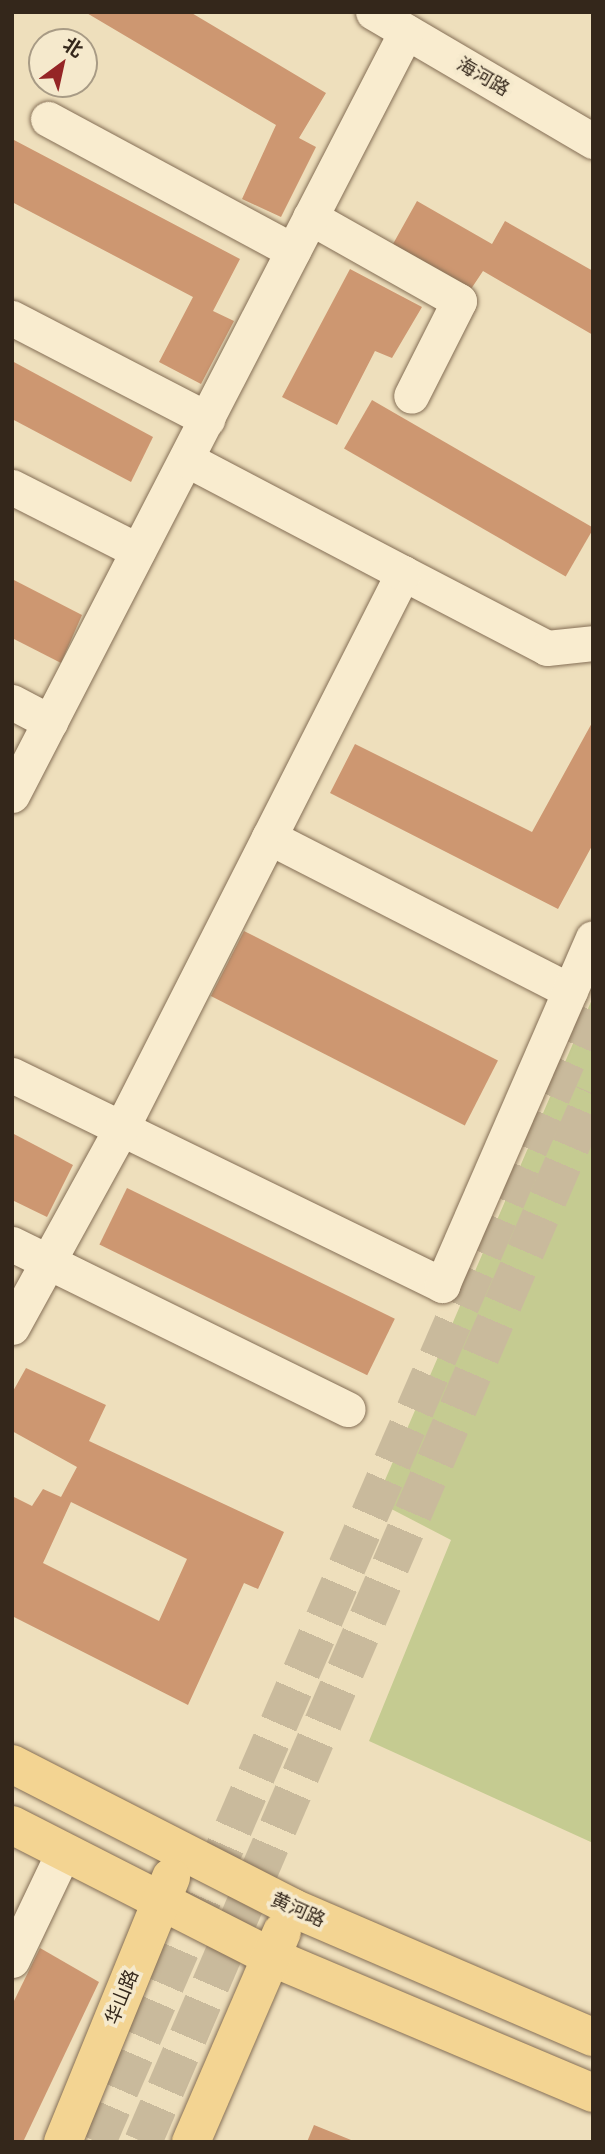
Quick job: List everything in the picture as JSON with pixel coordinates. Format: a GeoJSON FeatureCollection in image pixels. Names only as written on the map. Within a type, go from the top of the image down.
{"type":"FeatureCollection","features":[{"type":"Feature","properties":{"kind":"main road","name":"黄河路"},"geometry":{"type":"LineString","coordinates":[[12,1764],[293,1908],[593,2037]]}},
{"type":"Feature","properties":{"kind":"main road"},"geometry":{"type":"LineString","coordinates":[[12,1825],[271,1957],[593,2093]]}},
{"type":"Feature","properties":{"kind":"main road","name":"华山路"},"geometry":{"type":"LineString","coordinates":[[63,2142],[181,1852]]}},
{"type":"Feature","properties":{"kind":"main road"},"geometry":{"type":"LineString","coordinates":[[191,2142],[293,1908]]}},
{"type":"Feature","properties":{"kind":"street","name":"海河路"},"geometry":{"type":"LineString","coordinates":[[373,12],[593,141]]}},
{"type":"Feature","properties":{"kind":"street"},"geometry":{"type":"LineString","coordinates":[[12,795],[406,32]]}},
{"type":"Feature","properties":{"kind":"street"},"geometry":{"type":"LineString","coordinates":[[48,119],[293,251]]}},
{"type":"Feature","properties":{"kind":"street"},"geometry":{"type":"LineString","coordinates":[[310,217],[459,300],[411,396]]}},
{"type":"Feature","properties":{"kind":"street"},"geometry":{"type":"LineString","coordinates":[[12,318],[206,419]]}},
{"type":"Feature","properties":{"kind":"street"},"geometry":{"type":"LineString","coordinates":[[186,458],[547,648],[593,643]]}},
{"type":"Feature","properties":{"kind":"street"},"geometry":{"type":"LineString","coordinates":[[12,487],[138,551]]}},
{"type":"Feature","properties":{"kind":"street"},"geometry":{"type":"LineString","coordinates":[[12,1327],[123,1125],[403,573]]}},
{"type":"Feature","properties":{"kind":"street"},"geometry":{"type":"LineString","coordinates":[[12,702],[50,722]]}},
{"type":"Feature","properties":{"kind":"street"},"geometry":{"type":"LineString","coordinates":[[269,837],[569,991]]}},
{"type":"Feature","properties":{"kind":"street"},"geometry":{"type":"LineString","coordinates":[[12,1075],[123,1125],[442,1285],[593,938]]}},
{"type":"Feature","properties":{"kind":"street"},"geometry":{"type":"LineString","coordinates":[[12,1244],[348,1409]]}},
{"type":"Feature","properties":{"kind":"street"},"geometry":{"type":"LineString","coordinates":[[12,1960],[64,1851]]}},
{"type":"Feature","properties":{"kind":"green space"},"geometry":{"type":"Polygon","coordinates":[[[593,997],[593,1843],[369,1741],[451,1540],[376,1501],[593,997]]]}},
{"type":"Feature","properties":{"kind":"building"},"geometry":{"type":"Polygon","coordinates":[[[85,12],[190,12],[326,93],[299,138],[316,147],[281,217],[242,199],[276,125],[85,12]]]}},
{"type":"Feature","properties":{"kind":"building"},"geometry":{"type":"Polygon","coordinates":[[[14,140],[240,259],[213,311],[234,321],[201,384],[159,362],[193,297],[12,202],[14,140]]]}},
{"type":"Feature","properties":{"kind":"building"},"geometry":{"type":"Polygon","coordinates":[[[417,201],[492,244],[505,221],[593,271],[593,335],[483,271],[471,289],[393,244],[417,201]]]}},
{"type":"Feature","properties":{"kind":"building"},"geometry":{"type":"Polygon","coordinates":[[[350,269],[422,307],[392,358],[375,351],[337,425],[282,397],[350,269]]]}},
{"type":"Feature","properties":{"kind":"building"},"geometry":{"type":"Polygon","coordinates":[[[12,361],[153,437],[131,482],[12,419],[12,361]]]}},
{"type":"Feature","properties":{"kind":"building"},"geometry":{"type":"Polygon","coordinates":[[[372,400],[593,528],[566,576],[344,448],[372,400]]]}},
{"type":"Feature","properties":{"kind":"building"},"geometry":{"type":"Polygon","coordinates":[[[12,579],[82,615],[61,663],[12,638],[12,579]]]}},
{"type":"Feature","properties":{"kind":"building"},"geometry":{"type":"Polygon","coordinates":[[[593,721],[593,844],[558,909],[330,793],[355,744],[532,832],[593,721]]]}},
{"type":"Feature","properties":{"kind":"building"},"geometry":{"type":"Polygon","coordinates":[[[244,931],[498,1060],[465,1125],[211,996],[244,931]]]}},
{"type":"Feature","properties":{"kind":"building"},"geometry":{"type":"Polygon","coordinates":[[[12,1133],[73,1165],[47,1217],[12,1200],[12,1133]]]}},
{"type":"Feature","properties":{"kind":"building"},"geometry":{"type":"Polygon","coordinates":[[[127,1188],[395,1319],[367,1375],[99,1245],[127,1188]]]}},
{"type":"Feature","properties":{"kind":"building"},"geometry":{"type":"Polygon","coordinates":[[[26,1368],[106,1405],[89,1441],[284,1532],[258,1589],[244,1583],[188,1705],[12,1616],[12,1496],[32,1506],[43,1489],[61,1497],[77,1467],[12,1431],[12,1393],[26,1368]],[[71,1502],[43,1563],[159,1621],[187,1559],[71,1502]]]}},
{"type":"Feature","properties":{"kind":"building"},"geometry":{"type":"Polygon","coordinates":[[[40,1948],[99,1982],[23,2142],[12,2142],[12,2005],[40,1948]]]}},
{"type":"Feature","properties":{"kind":"building"},"geometry":{"type":"Polygon","coordinates":[[[314,2125],[356,2142],[307,2142],[314,2125]]]}},
{"type":"Feature","properties":{"kind":"tunnel"},"geometry":{"type":"LineString","coordinates":[[97,2142],[593,1000]]}},
{"type":"Feature","properties":{"kind":"tunnel"},"geometry":{"type":"LineString","coordinates":[[143,2142],[593,1094]]}}]}
